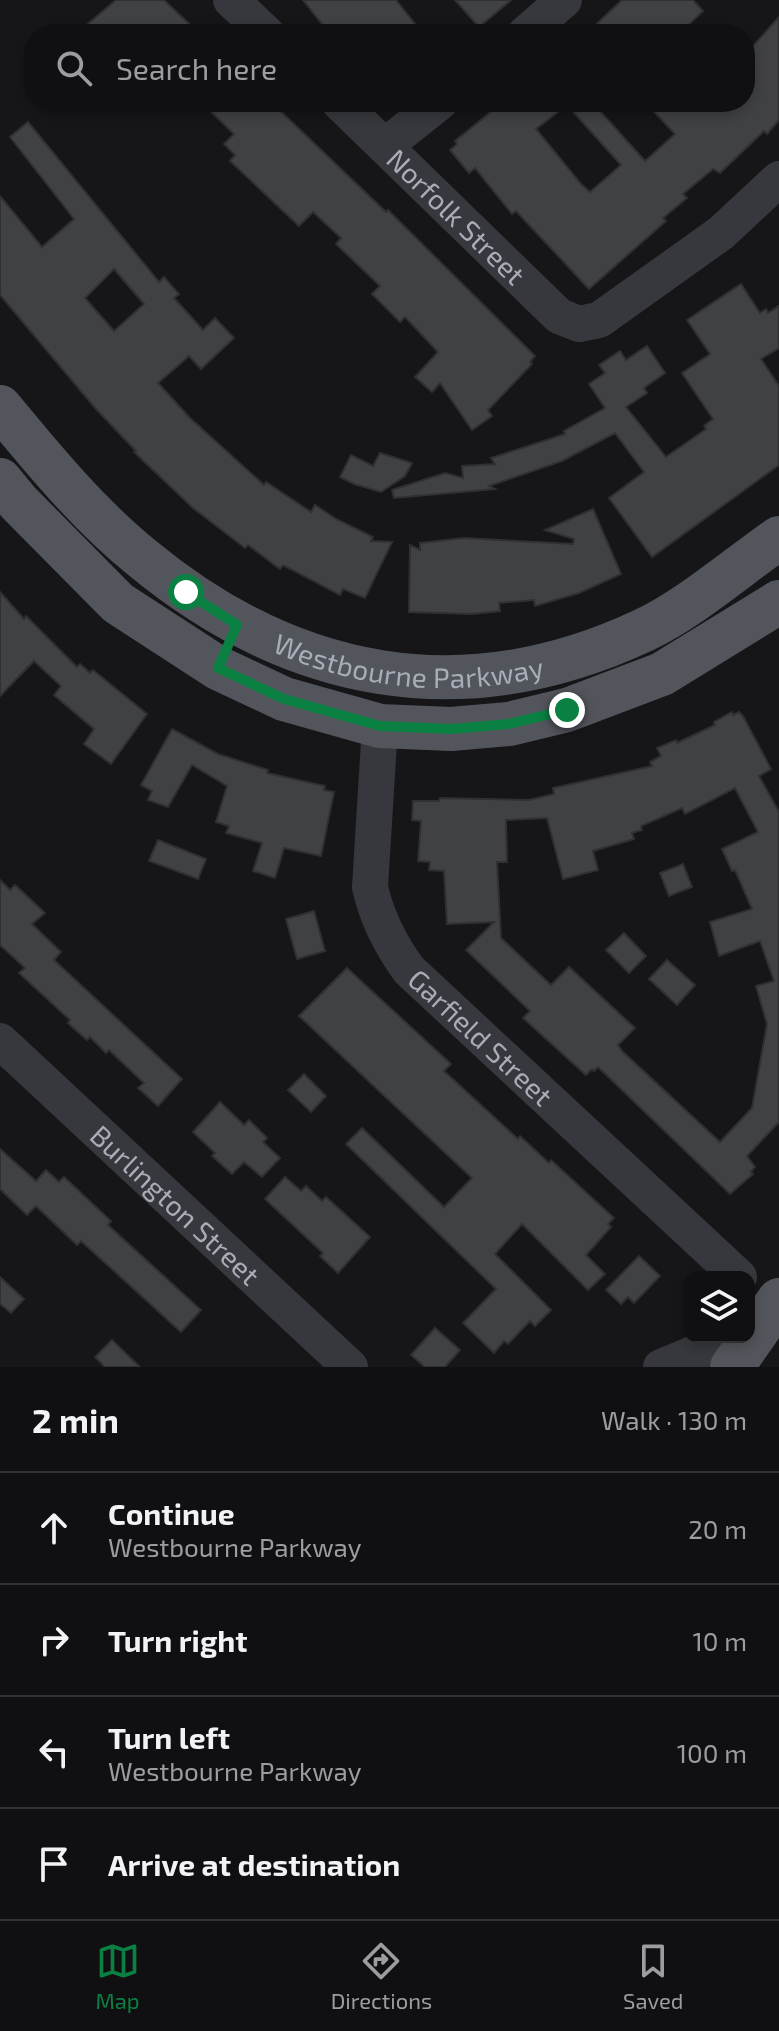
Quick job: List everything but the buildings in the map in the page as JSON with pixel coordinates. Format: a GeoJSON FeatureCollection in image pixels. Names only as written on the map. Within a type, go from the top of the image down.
{"type":"FeatureCollection","features":[{"type":"Feature","properties":{"kind":"main road","name":"Westbourne Parkway"},"geometry":{"type":"LineString","coordinates":[[0,407],[46,461],[138,555],[186,592],[237,625],[296,651],[351,668],[420,677],[481,677],[542,667],[646,629],[779,538]]}},
{"type":"Feature","properties":{"kind":"main road","name":"Westbourne Parkway"},"geometry":{"type":"LineString","coordinates":[[0,480],[118,603],[218,668],[284,699],[380,726],[465,728],[509,724],[567,710],[662,674],[774,616]]}},
{"type":"Feature","properties":{"kind":"main road"},"geometry":{"type":"LineString","coordinates":[[734,568],[774,616]]}},
{"type":"Feature","properties":{"kind":"main road"},"geometry":{"type":"LineString","coordinates":[[218,668],[237,625]]}},
{"type":"Feature","properties":{"kind":"main road"},"geometry":{"type":"LineString","coordinates":[[732,1367],[758,1314]]}},
{"type":"Feature","properties":{"kind":"street"},"geometry":{"type":"LineString","coordinates":[[231,0],[256,24]]}},
{"type":"Feature","properties":{"kind":"street"},"geometry":{"type":"LineString","coordinates":[[536,24],[564,0]]}},
{"type":"Feature","properties":{"kind":"street","name":"Norfolk Street"},"geometry":{"type":"LineString","coordinates":[[349,112],[559,316],[579,324],[599,320],[634,298],[721,233],[779,179]]}},
{"type":"Feature","properties":{"kind":"street"},"geometry":{"type":"LineString","coordinates":[[385,146],[428,112]]}},
{"type":"Feature","properties":{"kind":"street","name":"Garfield Street"},"geometry":{"type":"LineString","coordinates":[[380,726],[370,887],[376,913],[392,946],[409,970],[733,1271]]}},
{"type":"Feature","properties":{"kind":"street","name":"Burlington Street"},"geometry":{"type":"LineString","coordinates":[[0,1041],[350,1367]]}},
{"type":"Feature","properties":{"kind":"street"},"geometry":{"type":"LineString","coordinates":[[661,1367],[758,1314]]}},
{"type":"Feature","properties":{"kind":"route"},"geometry":{"type":"LineString","coordinates":[[186,592],[237,625],[218,668],[284,699],[380,726],[451,729],[509,724],[567,710]]}}]}
